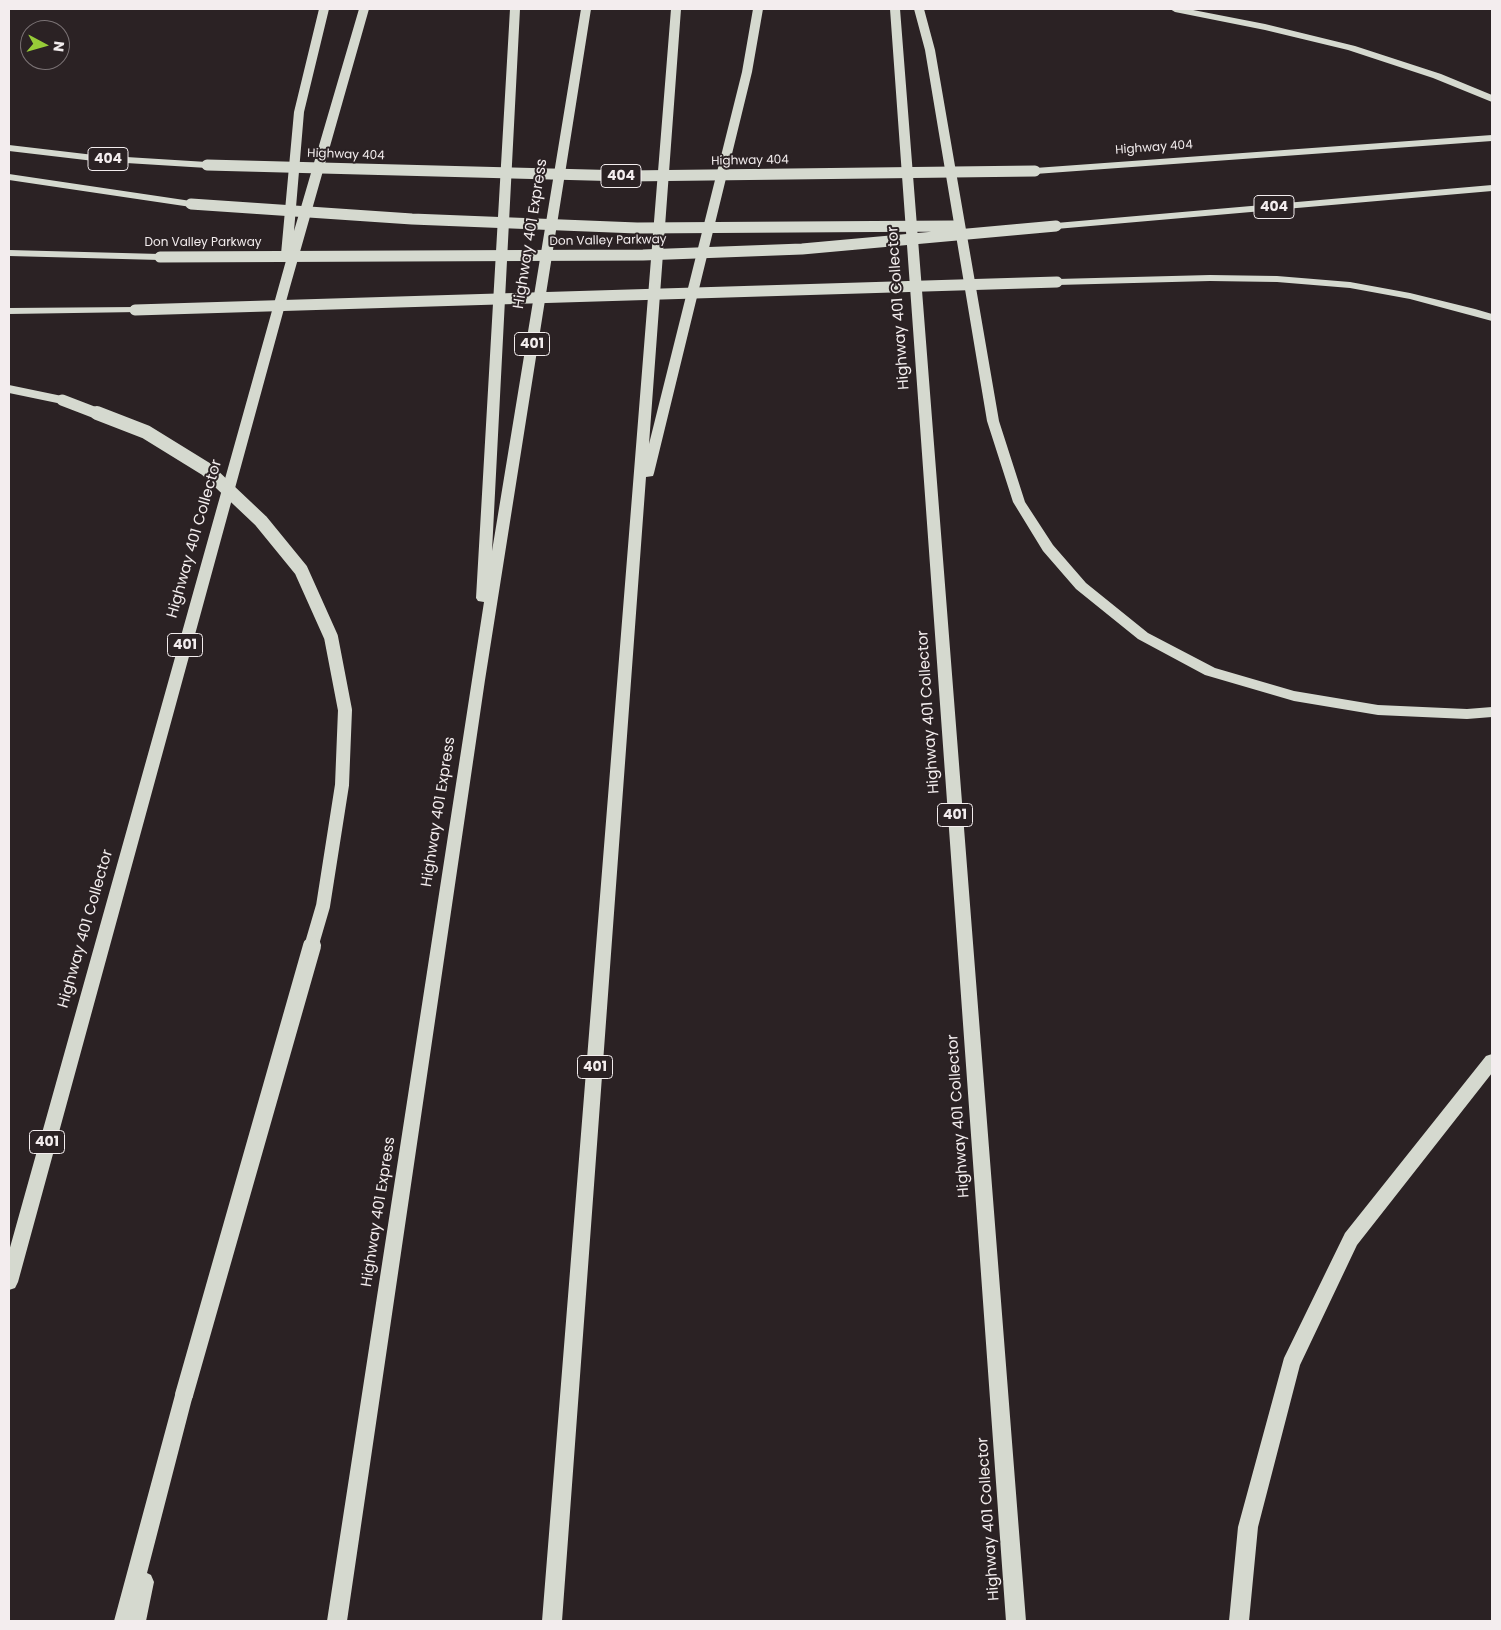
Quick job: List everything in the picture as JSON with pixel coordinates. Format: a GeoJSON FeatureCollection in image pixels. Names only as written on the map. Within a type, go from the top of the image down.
{"type":"FeatureCollection","features":[{"type":"Feature","properties":{"kind":"highway"},"geometry":{"type":"LineString","coordinates":[[284,287],[299,112],[324,9]]}},
{"type":"Feature","properties":{"kind":"highway","name":"Highway 401 Collector"},"geometry":{"type":"LineString","coordinates":[[9,1282],[284,287],[364,9]]}},
{"type":"Feature","properties":{"kind":"highway"},"geometry":{"type":"LineString","coordinates":[[478,680],[515,9]]}},
{"type":"Feature","properties":{"kind":"highway","name":"Highway 401 Express"},"geometry":{"type":"LineString","coordinates":[[337,1621],[478,680],[586,9]]}},
{"type":"Feature","properties":{"kind":"highway","name":"401"},"geometry":{"type":"LineString","coordinates":[[552,1621],[676,9]]}},
{"type":"Feature","properties":{"kind":"highway"},"geometry":{"type":"LineString","coordinates":[[638,514],[747,72],[758,9]]}},
{"type":"Feature","properties":{"kind":"highway","name":"Highway 401 Collector"},"geometry":{"type":"LineString","coordinates":[[895,9],[1016,1621]]}},
{"type":"Feature","properties":{"kind":"highway"},"geometry":{"type":"LineString","coordinates":[[919,9],[930,50],[993,421],[1019,502],[1048,548],[1081,586],[1143,636],[1210,672],[1294,696],[1378,710],[1466,714],[1492,712]]}},
{"type":"Feature","properties":{"kind":"highway"},"geometry":{"type":"LineString","coordinates":[[1175,9],[1265,26],[1351,48],[1437,76],[1492,99]]}},
{"type":"Feature","properties":{"kind":"highway","name":"Highway 404"},"geometry":{"type":"LineString","coordinates":[[9,148],[94,158],[207,165],[627,176],[1035,171],[1492,138]]}},
{"type":"Feature","properties":{"kind":"highway"},"geometry":{"type":"LineString","coordinates":[[9,177],[191,204],[412,219],[637,228],[1056,226]]}},
{"type":"Feature","properties":{"kind":"highway","name":"404"},"geometry":{"type":"LineString","coordinates":[[1056,226],[1492,188]]}},
{"type":"Feature","properties":{"kind":"highway","name":"Don Valley Parkway"},"geometry":{"type":"LineString","coordinates":[[9,253],[160,257],[682,254],[802,249],[1056,226]]}},
{"type":"Feature","properties":{"kind":"highway"},"geometry":{"type":"LineString","coordinates":[[9,311],[135,310],[1210,278],[1277,279],[1350,285],[1410,296],[1492,318]]}},
{"type":"Feature","properties":{"kind":"highway"},"geometry":{"type":"LineString","coordinates":[[9,389],[62,400],[146,432],[206,469],[261,521],[301,570],[331,637],[345,710],[342,785],[323,906],[184,1394],[124,1621]]}},
{"type":"Feature","properties":{"kind":"highway"},"geometry":{"type":"LineString","coordinates":[[1239,1621],[1248,1527],[1292,1364],[1351,1239],[1492,1061]]}},
{"type":"Feature","properties":{"kind":"highway"},"geometry":{"type":"LineString","coordinates":[[136,1621],[184,1394]]}}]}
